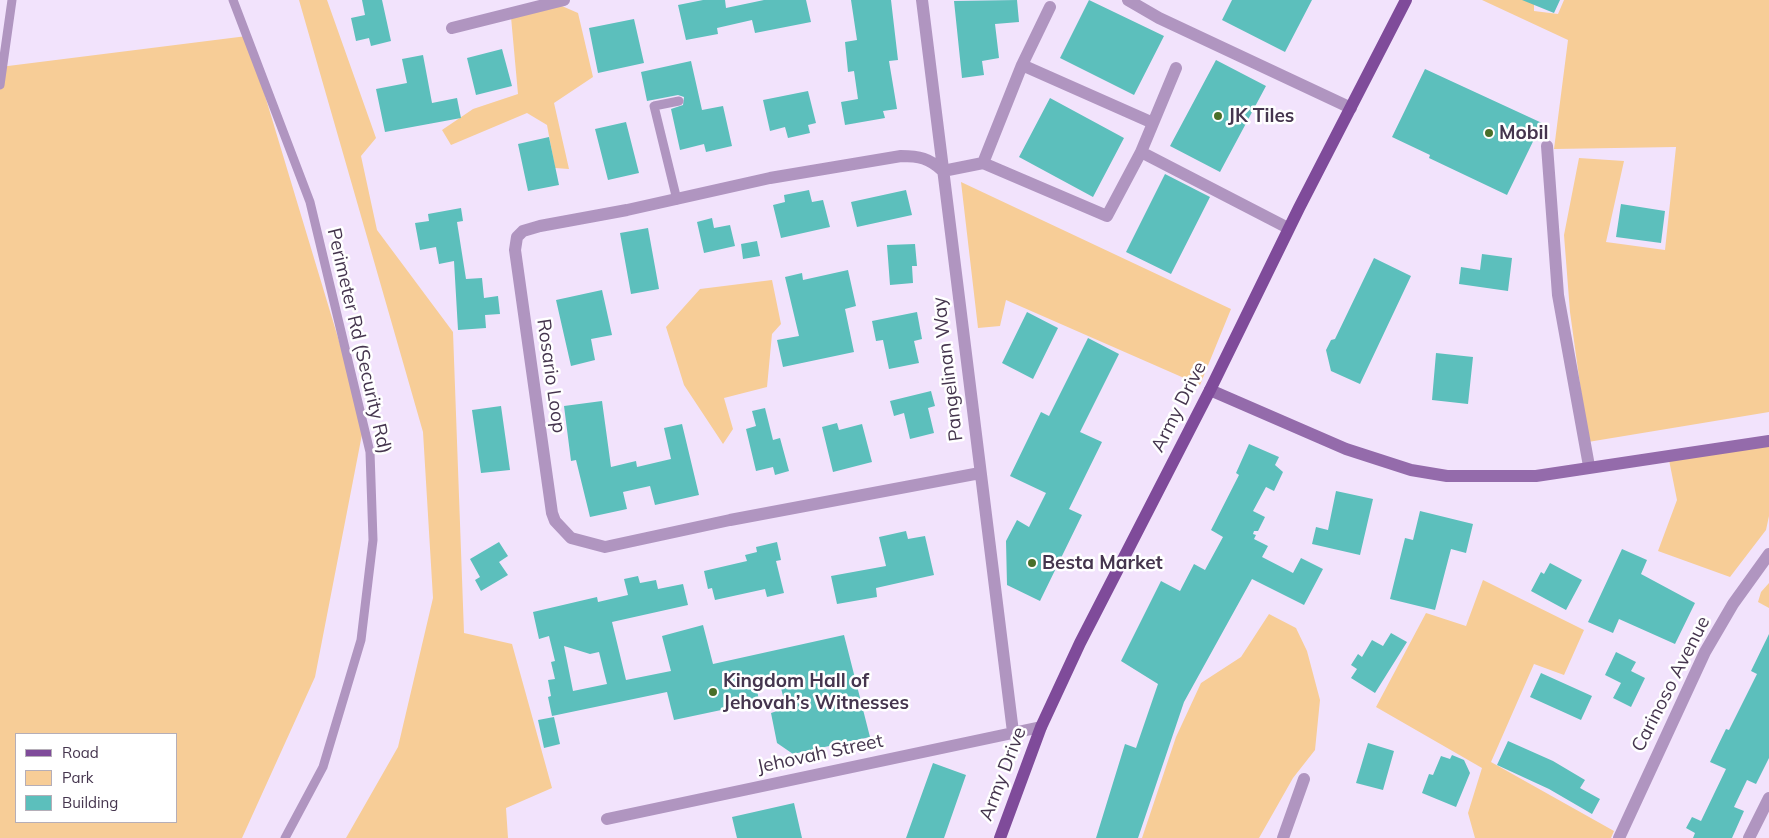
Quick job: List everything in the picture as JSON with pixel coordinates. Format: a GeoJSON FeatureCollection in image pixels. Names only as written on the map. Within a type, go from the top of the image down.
{"type":"FeatureCollection","features":[{"type":"Feature","properties":{"kind":"main road","name":"Army Drive"},"geometry":{"type":"LineString","coordinates":[[1000,838],[1041,727],[1105,593],[1210,390],[1288,228],[1406,0]]}},
{"type":"Feature","properties":{"kind":"main road"},"geometry":{"type":"LineString","coordinates":[[1210,390],[1309,435],[1411,470],[1447,476],[1536,476],[1589,466],[1769,441]]}},
{"type":"Feature","properties":{"kind":"street"},"geometry":{"type":"LineString","coordinates":[[452,28],[564,0]]}},
{"type":"Feature","properties":{"kind":"street","name":"Pangelinan Way"},"geometry":{"type":"LineString","coordinates":[[922,0],[1013,732]]}},
{"type":"Feature","properties":{"kind":"street"},"geometry":{"type":"LineString","coordinates":[[1128,0],[1159,18],[1351,108]]}},
{"type":"Feature","properties":{"kind":"street"},"geometry":{"type":"LineString","coordinates":[[982,163],[1022,65],[1050,7]]}},
{"type":"Feature","properties":{"kind":"street"},"geometry":{"type":"LineString","coordinates":[[1022,65],[1153,123]]}},
{"type":"Feature","properties":{"kind":"street"},"geometry":{"type":"LineString","coordinates":[[943,171],[982,163],[1107,216],[1141,152],[1176,68]]}},
{"type":"Feature","properties":{"kind":"street"},"geometry":{"type":"LineString","coordinates":[[1547,146],[1558,295],[1589,466]]}},
{"type":"Feature","properties":{"kind":"street"},"geometry":{"type":"LineString","coordinates":[[1141,152],[1288,228]]}},
{"type":"Feature","properties":{"kind":"street","name":"Rosario Loop"},"geometry":{"type":"LineString","coordinates":[[943,171],[933,162],[921,156],[901,156],[770,178],[677,200],[540,226],[523,231],[516,237],[514,250],[552,513],[561,529],[571,538],[605,547],[730,520],[980,473]]}},
{"type":"Feature","properties":{"kind":"street","name":"Carinoso Avenue"},"geometry":{"type":"LineString","coordinates":[[1619,838],[1705,652],[1733,604],[1769,554]]}},
{"type":"Feature","properties":{"kind":"street","name":"Jehovah Street"},"geometry":{"type":"LineString","coordinates":[[607,819],[1041,727]]}},
{"type":"Feature","properties":{"kind":"street"},"geometry":{"type":"LineString","coordinates":[[1283,838],[1304,779]]}},
{"type":"Feature","properties":{"kind":"street"},"geometry":{"type":"LineString","coordinates":[[1750,838],[1769,798]]}},
{"type":"Feature","properties":{"kind":"lane"},"geometry":{"type":"LineString","coordinates":[[0,85],[12,0]]}},
{"type":"Feature","properties":{"kind":"lane","name":"Perimeter Rd (Security Rd)"},"geometry":{"type":"LineString","coordinates":[[233,0],[310,202],[370,452],[373,540],[361,640],[323,768],[285,838]]}},
{"type":"Feature","properties":{"kind":"lane"},"geometry":{"type":"LineString","coordinates":[[677,200],[654,106],[679,101]]}},
{"type":"Feature","properties":{"kind":"green space"},"geometry":{"type":"Polygon","coordinates":[[[299,0],[327,0],[376,138],[361,156],[377,230],[453,332],[464,633],[512,644],[552,788],[506,808],[508,838],[346,838],[398,747],[433,598],[423,432],[299,0]]]}},
{"type":"Feature","properties":{"kind":"green space"},"geometry":{"type":"Polygon","coordinates":[[[1482,0],[1534,0],[1534,11],[1558,14],[1564,0],[1769,0],[1769,412],[1588,442],[1570,312],[1564,235],[1579,158],[1624,161],[1606,242],[1665,250],[1676,147],[1554,149],[1568,40],[1482,0]]]}},
{"type":"Feature","properties":{"kind":"green space"},"geometry":{"type":"Polygon","coordinates":[[[555,3],[578,13],[593,77],[554,103],[569,169],[555,168],[547,125],[527,113],[451,145],[442,130],[473,109],[518,94],[511,17],[555,3]]]}},
{"type":"Feature","properties":{"kind":"green space"},"geometry":{"type":"Polygon","coordinates":[[[247,36],[364,424],[315,677],[242,838],[0,838],[0,67],[247,36]]]}},
{"type":"Feature","properties":{"kind":"green space"},"geometry":{"type":"Polygon","coordinates":[[[961,182],[1231,309],[1200,385],[1006,300],[1000,326],[978,328],[961,182]]]}},
{"type":"Feature","properties":{"kind":"green space"},"geometry":{"type":"Polygon","coordinates":[[[772,280],[781,324],[772,334],[767,387],[724,398],[733,429],[723,444],[684,385],[666,327],[700,289],[772,280]]]}},
{"type":"Feature","properties":{"kind":"green space"},"geometry":{"type":"Polygon","coordinates":[[[1769,444],[1769,516],[1766,530],[1730,577],[1658,551],[1677,500],[1669,460],[1769,444]]]}},
{"type":"Feature","properties":{"kind":"green space"},"geometry":{"type":"Polygon","coordinates":[[[1483,580],[1584,630],[1564,675],[1534,664],[1491,762],[1614,831],[1611,838],[1475,838],[1468,813],[1482,768],[1376,707],[1426,613],[1466,626],[1483,580]]]}},
{"type":"Feature","properties":{"kind":"green space"},"geometry":{"type":"Polygon","coordinates":[[[1769,583],[1769,608],[1758,602],[1761,592],[1769,583]]]}},
{"type":"Feature","properties":{"kind":"green space"},"geometry":{"type":"Polygon","coordinates":[[[1269,614],[1296,628],[1307,651],[1320,700],[1315,750],[1293,778],[1259,838],[1142,838],[1176,737],[1201,683],[1241,657],[1269,614]]]}},
{"type":"Feature","properties":{"kind":"building"},"geometry":{"type":"Polygon","coordinates":[[[362,0],[382,0],[391,41],[371,46],[369,38],[356,41],[351,18],[365,15],[362,0]]]}},
{"type":"Feature","properties":{"kind":"building"},"geometry":{"type":"Polygon","coordinates":[[[703,0],[725,0],[726,8],[764,0],[806,0],[811,22],[755,33],[752,20],[717,28],[718,34],[686,40],[678,5],[703,0]]]}},
{"type":"Feature","properties":{"kind":"building"},"geometry":{"type":"Polygon","coordinates":[[[851,0],[891,0],[898,60],[889,61],[897,109],[883,111],[885,118],[845,125],[841,102],[858,99],[854,71],[848,72],[845,42],[857,40],[851,0]]]}},
{"type":"Feature","properties":{"kind":"building"},"geometry":{"type":"Polygon","coordinates":[[[1017,0],[1019,22],[995,24],[999,58],[982,61],[984,75],[962,78],[954,1],[1017,0]]]}},
{"type":"Feature","properties":{"kind":"building"},"geometry":{"type":"Polygon","coordinates":[[[1089,0],[1164,36],[1134,95],[1060,58],[1089,0]]]}},
{"type":"Feature","properties":{"kind":"building"},"geometry":{"type":"Polygon","coordinates":[[[1232,0],[1312,0],[1285,52],[1222,20],[1232,0]]]}},
{"type":"Feature","properties":{"kind":"building"},"geometry":{"type":"Polygon","coordinates":[[[1522,0],[1560,0],[1554,13],[1522,0]]]}},
{"type":"Feature","properties":{"kind":"building"},"geometry":{"type":"Polygon","coordinates":[[[634,19],[644,63],[598,73],[589,28],[634,19]]]}},
{"type":"Feature","properties":{"kind":"building"},"geometry":{"type":"Polygon","coordinates":[[[502,49],[512,86],[476,95],[467,58],[502,49]]]}},
{"type":"Feature","properties":{"kind":"building"},"geometry":{"type":"Polygon","coordinates":[[[423,55],[432,103],[457,98],[461,118],[385,132],[376,89],[407,83],[402,59],[423,55]]]}},
{"type":"Feature","properties":{"kind":"building","name":"JK Tiles"},"geometry":{"type":"Polygon","coordinates":[[[1216,60],[1266,86],[1220,172],[1170,146],[1216,60]]]}},
{"type":"Feature","properties":{"kind":"building"},"geometry":{"type":"Polygon","coordinates":[[[691,61],[702,110],[723,106],[732,146],[706,152],[704,144],[680,150],[671,109],[683,105],[684,97],[678,95],[647,101],[641,72],[691,61]]]}},
{"type":"Feature","properties":{"kind":"building","name":"Mobil"},"geometry":{"type":"Polygon","coordinates":[[[1425,69],[1542,123],[1507,195],[1429,158],[1430,155],[1392,137],[1425,69]]]}},
{"type":"Feature","properties":{"kind":"building"},"geometry":{"type":"Polygon","coordinates":[[[808,91],[816,123],[808,125],[810,133],[788,138],[785,127],[770,131],[763,100],[808,91]]]}},
{"type":"Feature","properties":{"kind":"building"},"geometry":{"type":"Polygon","coordinates":[[[1050,98],[1124,138],[1093,197],[1019,157],[1050,98]]]}},
{"type":"Feature","properties":{"kind":"building"},"geometry":{"type":"Polygon","coordinates":[[[626,122],[639,173],[608,180],[595,129],[626,122]]]}},
{"type":"Feature","properties":{"kind":"building"},"geometry":{"type":"Polygon","coordinates":[[[549,137],[559,185],[528,191],[518,144],[549,137]]]}},
{"type":"Feature","properties":{"kind":"building"},"geometry":{"type":"Polygon","coordinates":[[[1165,174],[1210,197],[1171,274],[1126,252],[1165,174]]]}},
{"type":"Feature","properties":{"kind":"building"},"geometry":{"type":"Polygon","coordinates":[[[809,190],[812,202],[823,200],[830,227],[781,238],[773,205],[785,202],[784,195],[809,190]]]}},
{"type":"Feature","properties":{"kind":"building"},"geometry":{"type":"Polygon","coordinates":[[[906,190],[912,215],[857,227],[851,202],[906,190]]]}},
{"type":"Feature","properties":{"kind":"building"},"geometry":{"type":"Polygon","coordinates":[[[1621,204],[1665,211],[1661,243],[1616,237],[1621,204]]]}},
{"type":"Feature","properties":{"kind":"building"},"geometry":{"type":"Polygon","coordinates":[[[461,208],[463,221],[457,222],[466,279],[482,278],[484,298],[498,296],[500,314],[485,315],[486,328],[458,330],[454,261],[439,264],[436,247],[420,250],[415,223],[429,221],[428,214],[461,208]]]}},
{"type":"Feature","properties":{"kind":"building"},"geometry":{"type":"Polygon","coordinates":[[[712,218],[714,228],[730,225],[735,246],[704,253],[697,222],[712,218]]]}},
{"type":"Feature","properties":{"kind":"building"},"geometry":{"type":"Polygon","coordinates":[[[648,228],[659,289],[631,294],[620,233],[648,228]]]}},
{"type":"Feature","properties":{"kind":"building"},"geometry":{"type":"Polygon","coordinates":[[[757,241],[760,256],[743,259],[741,244],[757,241]]]}},
{"type":"Feature","properties":{"kind":"building"},"geometry":{"type":"Polygon","coordinates":[[[915,244],[917,266],[912,266],[913,283],[890,285],[887,245],[915,244]]]}},
{"type":"Feature","properties":{"kind":"building"},"geometry":{"type":"Polygon","coordinates":[[[1482,254],[1512,258],[1508,291],[1459,284],[1461,267],[1480,270],[1482,254]]]}},
{"type":"Feature","properties":{"kind":"building"},"geometry":{"type":"Polygon","coordinates":[[[1374,258],[1411,276],[1360,384],[1331,371],[1326,350],[1331,340],[1335,339],[1374,258]]]}},
{"type":"Feature","properties":{"kind":"building"},"geometry":{"type":"Polygon","coordinates":[[[848,270],[856,306],[845,309],[854,352],[783,367],[777,340],[799,336],[785,277],[802,273],[803,280],[848,270]]]}},
{"type":"Feature","properties":{"kind":"building"},"geometry":{"type":"Polygon","coordinates":[[[602,290],[612,335],[591,339],[595,360],[571,366],[556,300],[602,290]]]}},
{"type":"Feature","properties":{"kind":"building"},"geometry":{"type":"Polygon","coordinates":[[[917,312],[922,339],[914,341],[919,363],[889,369],[883,340],[876,341],[872,321],[917,312]]]}},
{"type":"Feature","properties":{"kind":"building"},"geometry":{"type":"Polygon","coordinates":[[[1027,312],[1058,328],[1033,379],[1002,363],[1027,312]]]}},
{"type":"Feature","properties":{"kind":"building"},"geometry":{"type":"Polygon","coordinates":[[[1088,338],[1119,354],[1080,432],[1102,442],[1069,509],[1082,515],[1040,601],[1007,585],[1006,541],[1017,520],[1029,527],[1046,493],[1010,476],[1041,412],[1049,416],[1088,338]]]}},
{"type":"Feature","properties":{"kind":"building"},"geometry":{"type":"Polygon","coordinates":[[[1436,353],[1473,357],[1468,404],[1432,400],[1436,353]]]}},
{"type":"Feature","properties":{"kind":"building"},"geometry":{"type":"Polygon","coordinates":[[[931,391],[935,406],[928,408],[934,433],[910,439],[904,413],[894,416],[890,401],[931,391]]]}},
{"type":"Feature","properties":{"kind":"building"},"geometry":{"type":"Polygon","coordinates":[[[602,401],[611,467],[636,461],[637,467],[671,459],[664,428],[682,424],[699,495],[655,505],[650,486],[623,492],[627,509],[590,517],[576,460],[571,461],[564,406],[602,401]]]}},
{"type":"Feature","properties":{"kind":"building"},"geometry":{"type":"Polygon","coordinates":[[[501,406],[510,470],[481,473],[472,410],[501,406]]]}},
{"type":"Feature","properties":{"kind":"building"},"geometry":{"type":"Polygon","coordinates":[[[765,408],[773,440],[780,438],[789,471],[775,475],[773,467],[756,471],[746,429],[756,426],[752,411],[765,408]]]}},
{"type":"Feature","properties":{"kind":"building"},"geometry":{"type":"Polygon","coordinates":[[[837,423],[839,430],[862,424],[872,462],[833,472],[822,427],[837,423]]]}},
{"type":"Feature","properties":{"kind":"building"},"geometry":{"type":"Polygon","coordinates":[[[1249,444],[1279,457],[1275,465],[1283,472],[1274,491],[1266,487],[1253,511],[1265,517],[1258,531],[1254,531],[1253,534],[1256,535],[1254,539],[1268,546],[1262,557],[1293,573],[1301,558],[1323,569],[1304,605],[1252,579],[1184,702],[1138,838],[1096,838],[1125,744],[1136,748],[1158,684],[1121,661],[1161,581],[1180,591],[1194,564],[1205,570],[1223,537],[1211,530],[1239,475],[1236,473],[1249,444]]]}},
{"type":"Feature","properties":{"kind":"building"},"geometry":{"type":"Polygon","coordinates":[[[1336,491],[1373,499],[1360,555],[1312,544],[1316,527],[1328,530],[1336,491]]]}},
{"type":"Feature","properties":{"kind":"building"},"geometry":{"type":"Polygon","coordinates":[[[1420,511],[1473,524],[1466,553],[1451,549],[1435,610],[1390,599],[1405,538],[1413,540],[1420,511]]]}},
{"type":"Feature","properties":{"kind":"building"},"geometry":{"type":"Polygon","coordinates":[[[906,531],[908,539],[925,536],[934,575],[876,588],[877,597],[837,604],[831,576],[886,566],[879,537],[906,531]]]}},
{"type":"Feature","properties":{"kind":"building"},"geometry":{"type":"Polygon","coordinates":[[[499,542],[508,556],[499,562],[508,575],[481,591],[475,580],[480,577],[470,559],[499,542]]]}},
{"type":"Feature","properties":{"kind":"building"},"geometry":{"type":"Polygon","coordinates":[[[777,542],[781,560],[776,561],[784,593],[767,597],[765,589],[715,600],[712,588],[708,589],[704,571],[747,561],[745,555],[757,552],[756,547],[777,542]]]}},
{"type":"Feature","properties":{"kind":"building"},"geometry":{"type":"Polygon","coordinates":[[[1622,549],[1647,560],[1641,574],[1695,603],[1675,644],[1619,619],[1613,633],[1588,622],[1622,549]]]}},
{"type":"Feature","properties":{"kind":"building"},"geometry":{"type":"Polygon","coordinates":[[[1550,563],[1582,580],[1566,610],[1531,591],[1541,572],[1544,574],[1550,563]]]}},
{"type":"Feature","properties":{"kind":"building"},"geometry":{"type":"Polygon","coordinates":[[[638,576],[640,583],[656,580],[658,589],[683,584],[688,605],[612,622],[626,680],[671,671],[662,636],[703,625],[713,664],[844,635],[870,737],[793,754],[777,743],[771,713],[786,708],[778,676],[756,682],[759,702],[674,720],[667,692],[552,716],[548,697],[551,696],[548,680],[555,679],[551,662],[555,661],[549,636],[539,639],[533,612],[597,597],[598,602],[628,595],[624,579],[638,576]],[[564,646],[573,691],[607,684],[599,652],[590,654],[564,646]]]}},
{"type":"Feature","properties":{"kind":"building"},"geometry":{"type":"Polygon","coordinates":[[[1391,633],[1407,642],[1375,693],[1351,678],[1357,669],[1351,665],[1358,654],[1362,657],[1372,640],[1383,646],[1391,633]]]}},
{"type":"Feature","properties":{"kind":"building"},"geometry":{"type":"Polygon","coordinates":[[[1769,634],[1769,758],[1756,784],[1747,780],[1734,807],[1744,811],[1732,838],[1693,838],[1695,833],[1686,828],[1692,817],[1701,821],[1726,769],[1710,762],[1726,729],[1729,730],[1757,674],[1751,671],[1769,634]]]}},
{"type":"Feature","properties":{"kind":"building"},"geometry":{"type":"Polygon","coordinates":[[[1616,652],[1636,662],[1631,671],[1645,678],[1631,707],[1613,698],[1621,683],[1605,675],[1616,652]]]}},
{"type":"Feature","properties":{"kind":"building"},"geometry":{"type":"Polygon","coordinates":[[[1541,673],[1592,696],[1581,720],[1530,697],[1541,673]]]}},
{"type":"Feature","properties":{"kind":"building"},"geometry":{"type":"Polygon","coordinates":[[[554,717],[560,744],[544,748],[538,720],[554,717]]]}},
{"type":"Feature","properties":{"kind":"building"},"geometry":{"type":"Polygon","coordinates":[[[1508,741],[1553,761],[1585,780],[1580,788],[1600,799],[1592,814],[1549,789],[1497,765],[1508,741]]]}},
{"type":"Feature","properties":{"kind":"building"},"geometry":{"type":"Polygon","coordinates":[[[1368,743],[1394,751],[1383,790],[1356,783],[1368,743]]]}},
{"type":"Feature","properties":{"kind":"building"},"geometry":{"type":"Polygon","coordinates":[[[1452,755],[1464,760],[1470,773],[1456,807],[1422,793],[1429,774],[1433,775],[1441,756],[1450,759],[1452,755]]]}},
{"type":"Feature","properties":{"kind":"building"},"geometry":{"type":"Polygon","coordinates":[[[933,763],[966,775],[944,838],[906,838],[933,763]]]}},
{"type":"Feature","properties":{"kind":"building"},"geometry":{"type":"Polygon","coordinates":[[[794,803],[802,838],[737,838],[732,817],[794,803]]]}},
{"type":"Feature","properties":{"kind":"place","name":"JK Tiles"},"geometry":{"type":"Point","coordinates":[1218,116]}},
{"type":"Feature","properties":{"kind":"place","name":"Mobil"},"geometry":{"type":"Point","coordinates":[1489,133]}},
{"type":"Feature","properties":{"kind":"place","name":"Besta Market"},"geometry":{"type":"Point","coordinates":[1032,563]}},
{"type":"Feature","properties":{"kind":"place","name":"Kingdom Hall of Jehovah’s Witnesses"},"geometry":{"type":"Point","coordinates":[713,692]}}]}
